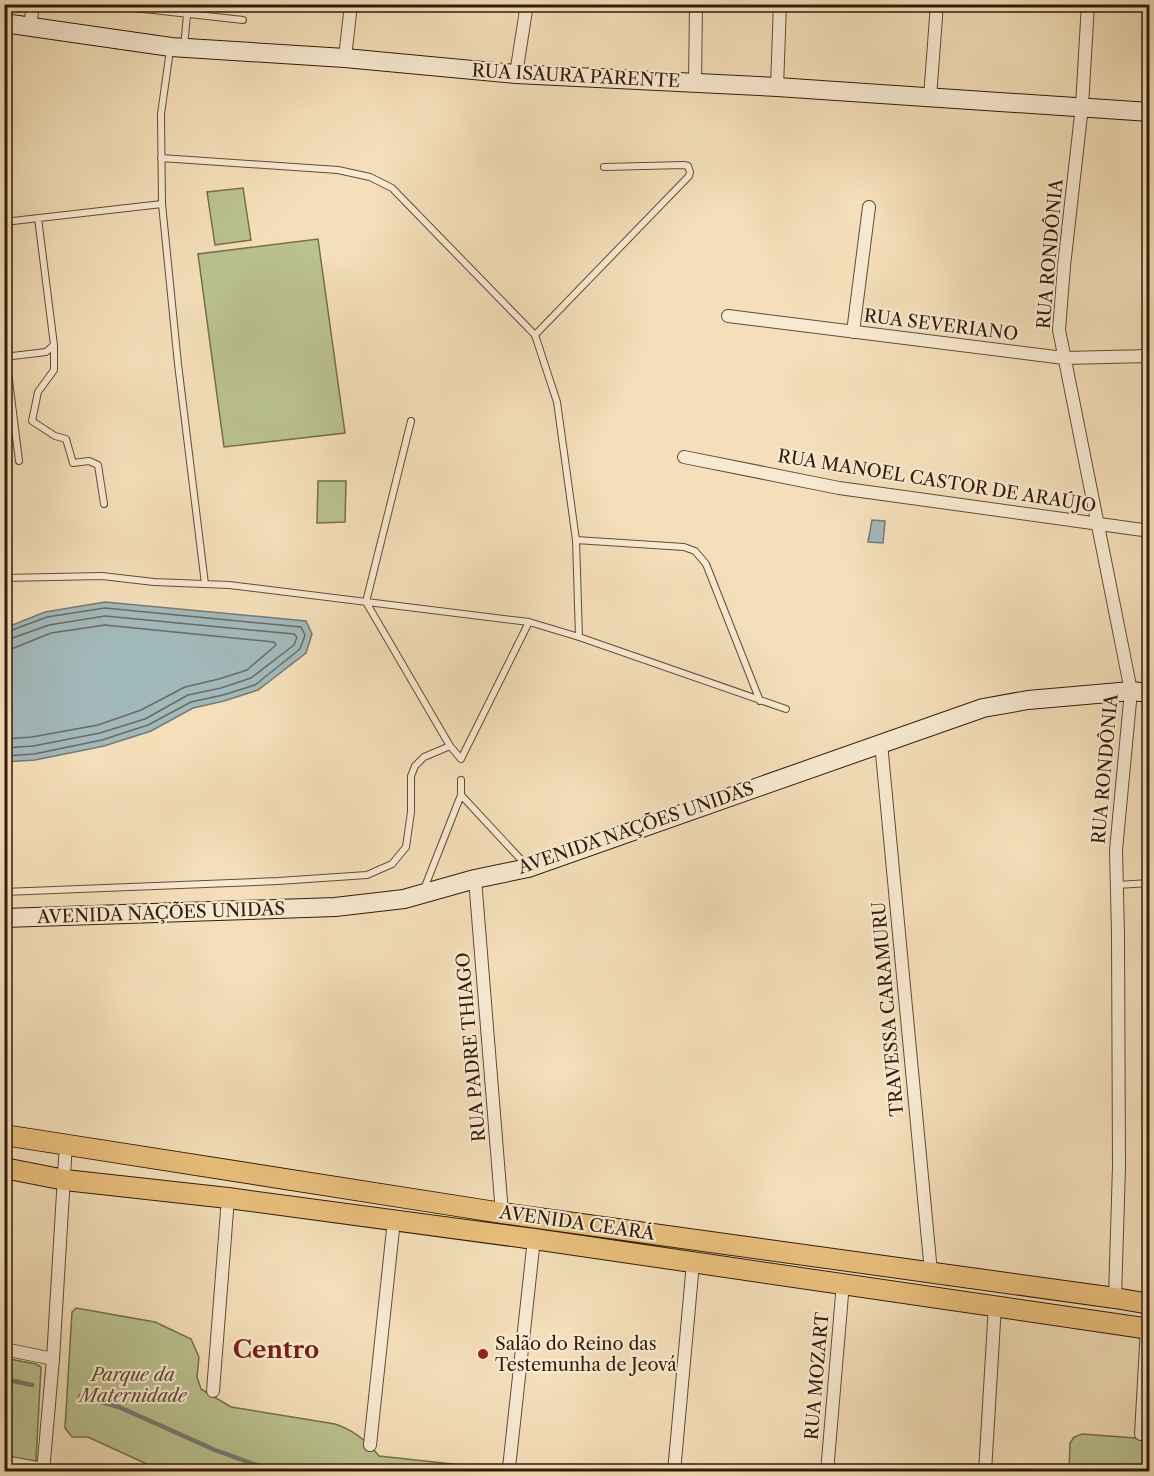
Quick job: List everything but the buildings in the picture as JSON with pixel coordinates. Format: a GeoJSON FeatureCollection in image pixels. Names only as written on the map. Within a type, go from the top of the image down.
{"type":"FeatureCollection","features":[{"type":"Feature","properties":{"kind":"main road","name":"AVENIDA CEARÁ"},"geometry":{"type":"LineString","coordinates":[[4,1135],[502,1213],[1149,1304]]}},
{"type":"Feature","properties":{"kind":"main road","name":"AVENIDA CEARÁ"},"geometry":{"type":"LineString","coordinates":[[4,1168],[65,1180],[228,1198],[534,1239],[1148,1329]]}},
{"type":"Feature","properties":{"kind":"street"},"geometry":{"type":"LineString","coordinates":[[30,26],[33,4]]}},
{"type":"Feature","properties":{"kind":"street"},"geometry":{"type":"LineString","coordinates":[[345,58],[351,4]]}},
{"type":"Feature","properties":{"kind":"street"},"geometry":{"type":"LineString","coordinates":[[516,74],[527,4]]}},
{"type":"Feature","properties":{"kind":"street"},"geometry":{"type":"LineString","coordinates":[[695,83],[696,4]]}},
{"type":"Feature","properties":{"kind":"street"},"geometry":{"type":"LineString","coordinates":[[777,87],[780,4]]}},
{"type":"Feature","properties":{"kind":"street"},"geometry":{"type":"LineString","coordinates":[[930,98],[937,4]]}},
{"type":"Feature","properties":{"kind":"street","name":"RUA RONDÔNIA"},"geometry":{"type":"LineString","coordinates":[[1088,4],[1082,106],[1059,330],[1131,691],[1116,850],[1119,1167],[1115,1298]]}},
{"type":"Feature","properties":{"kind":"street","name":"RUA ISAURA PARENTE"},"geometry":{"type":"LineString","coordinates":[[4,23],[178,47],[345,58],[516,74],[777,87],[1149,112]]}},
{"type":"Feature","properties":{"kind":"street"},"geometry":{"type":"LineString","coordinates":[[853,332],[869,207]]}},
{"type":"Feature","properties":{"kind":"street","name":"RUA SEVERIANO"},"geometry":{"type":"LineString","coordinates":[[728,316],[1064,358],[1149,356]]}},
{"type":"Feature","properties":{"kind":"street","name":"RUA MANOEL CASTOR DE ARAÚJO"},"geometry":{"type":"LineString","coordinates":[[684,457],[839,488],[1149,531]]}},
{"type":"Feature","properties":{"kind":"street","name":"AVENIDA NAÇÕES UNIDAS"},"geometry":{"type":"LineString","coordinates":[[4,918],[335,906],[422,895],[475,879],[528,868],[954,717],[1004,703],[1131,691],[1149,693]]}},
{"type":"Feature","properties":{"kind":"street","name":"TRAVESSA CARAMURU"},"geometry":{"type":"LineString","coordinates":[[881,743],[931,1272]]}},
{"type":"Feature","properties":{"kind":"street","name":"RUA PADRE THIAGO"},"geometry":{"type":"LineString","coordinates":[[475,879],[502,1213]]}},
{"type":"Feature","properties":{"kind":"street"},"geometry":{"type":"LineString","coordinates":[[4,1462],[43,1470],[53,1359],[66,1143]]}},
{"type":"Feature","properties":{"kind":"street"},"geometry":{"type":"LineString","coordinates":[[213,1391],[228,1198]]}},
{"type":"Feature","properties":{"kind":"street"},"geometry":{"type":"LineString","coordinates":[[370,1445],[394,1220]]}},
{"type":"Feature","properties":{"kind":"street"},"geometry":{"type":"LineString","coordinates":[[509,1468],[534,1239]]}},
{"type":"Feature","properties":{"kind":"street"},"geometry":{"type":"LineString","coordinates":[[674,1472],[693,1263]]}},
{"type":"Feature","properties":{"kind":"street","name":"RUA MOZART"},"geometry":{"type":"LineString","coordinates":[[827,1472],[843,1283]]}},
{"type":"Feature","properties":{"kind":"street"},"geometry":{"type":"LineString","coordinates":[[985,1472],[995,1305]]}},
{"type":"Feature","properties":{"kind":"street"},"geometry":{"type":"LineString","coordinates":[[1141,1434],[1148,1329]]}},
{"type":"Feature","properties":{"kind":"street"},"geometry":{"type":"LineString","coordinates":[[4,1349],[53,1359]]}},
{"type":"Feature","properties":{"kind":"lane"},"geometry":{"type":"LineString","coordinates":[[188,4],[161,114],[162,204],[178,364],[205,584]]}},
{"type":"Feature","properties":{"kind":"lane"},"geometry":{"type":"LineString","coordinates":[[108,5],[243,20]]}},
{"type":"Feature","properties":{"kind":"lane"},"geometry":{"type":"LineString","coordinates":[[161,158],[338,170],[370,177],[392,188],[535,335],[557,402],[576,540],[579,637]]}},
{"type":"Feature","properties":{"kind":"lane"},"geometry":{"type":"LineString","coordinates":[[535,335],[689,176],[690,172],[688,165],[604,167]]}},
{"type":"Feature","properties":{"kind":"lane"},"geometry":{"type":"LineString","coordinates":[[4,222],[162,204]]}},
{"type":"Feature","properties":{"kind":"lane"},"geometry":{"type":"LineString","coordinates":[[38,218],[54,345],[54,370],[38,393],[32,421],[55,436],[66,439],[73,463],[89,461],[98,465],[104,504]]}},
{"type":"Feature","properties":{"kind":"lane"},"geometry":{"type":"LineString","coordinates":[[18,461],[5,357],[46,352],[54,345]]}},
{"type":"Feature","properties":{"kind":"lane"},"geometry":{"type":"LineString","coordinates":[[411,421],[366,602],[450,746],[461,760],[529,622]]}},
{"type":"Feature","properties":{"kind":"lane"},"geometry":{"type":"LineString","coordinates":[[576,540],[684,547],[695,551],[706,564],[760,702]]}},
{"type":"Feature","properties":{"kind":"lane"},"geometry":{"type":"LineString","coordinates":[[4,578],[102,576],[154,582],[205,584],[529,622],[579,637],[786,710]]}},
{"type":"Feature","properties":{"kind":"lane"},"geometry":{"type":"LineString","coordinates":[[4,892],[267,882],[367,875],[392,864],[406,847],[411,812],[411,777],[414,766],[424,758],[450,746]]}},
{"type":"Feature","properties":{"kind":"lane"},"geometry":{"type":"LineString","coordinates":[[422,895],[461,795],[461,780]]}},
{"type":"Feature","properties":{"kind":"lane"},"geometry":{"type":"LineString","coordinates":[[461,795],[528,868]]}},
{"type":"Feature","properties":{"kind":"lane"},"geometry":{"type":"LineString","coordinates":[[1117,885],[1149,883]]}},
{"type":"Feature","properties":{"kind":"green space"},"geometry":{"type":"Polygon","coordinates":[[[243,188],[251,240],[215,245],[207,192],[243,188]]]}},
{"type":"Feature","properties":{"kind":"green space"},"geometry":{"type":"Polygon","coordinates":[[[318,239],[345,433],[224,447],[198,254],[318,239]]]}},
{"type":"Feature","properties":{"kind":"green space"},"geometry":{"type":"Polygon","coordinates":[[[318,481],[346,481],[345,522],[317,523],[318,481]]]}},
{"type":"Feature","properties":{"kind":"green space","name":"Parque da Maternidade"},"geometry":{"type":"Polygon","coordinates":[[[76,1308],[155,1322],[191,1339],[199,1357],[197,1377],[201,1389],[231,1407],[335,1424],[360,1437],[379,1456],[471,1466],[492,1471],[162,1471],[88,1437],[72,1437],[65,1428],[72,1312],[76,1308]]]}},
{"type":"Feature","properties":{"kind":"green space","name":"Parque da Maternidade"},"geometry":{"type":"Polygon","coordinates":[[[4,1358],[41,1367],[36,1460],[30,1465],[5,1460],[4,1358]]]}},
{"type":"Feature","properties":{"kind":"green space"},"geometry":{"type":"Polygon","coordinates":[[[1082,1434],[1149,1439],[1149,1471],[1069,1472],[1070,1443],[1074,1437],[1082,1434]]]}},
{"type":"Feature","properties":{"kind":"water"},"geometry":{"type":"Polygon","coordinates":[[[872,520],[885,521],[883,543],[868,542],[872,520]]]}},
{"type":"Feature","properties":{"kind":"water"},"geometry":{"type":"Polygon","coordinates":[[[105,602],[306,621],[312,634],[306,653],[258,690],[193,708],[151,731],[104,746],[35,760],[5,762],[5,628],[45,612],[105,602]]]}},
{"type":"Feature","properties":{"kind":"waterway"},"geometry":{"type":"LineString","coordinates":[[4,1379],[32,1385]]}},
{"type":"Feature","properties":{"kind":"waterway"},"geometry":{"type":"LineString","coordinates":[[80,1396],[119,1407],[215,1450],[276,1472]]}},
{"type":"Feature","properties":{"kind":"place","name":"Salão do Reino das Testemunha de Jeová"},"geometry":{"type":"Point","coordinates":[483,1354]}},
{"type":"Feature","properties":{"kind":"district","name":"Centro"},"geometry":{"type":"Point","coordinates":[276,1349]}}]}
